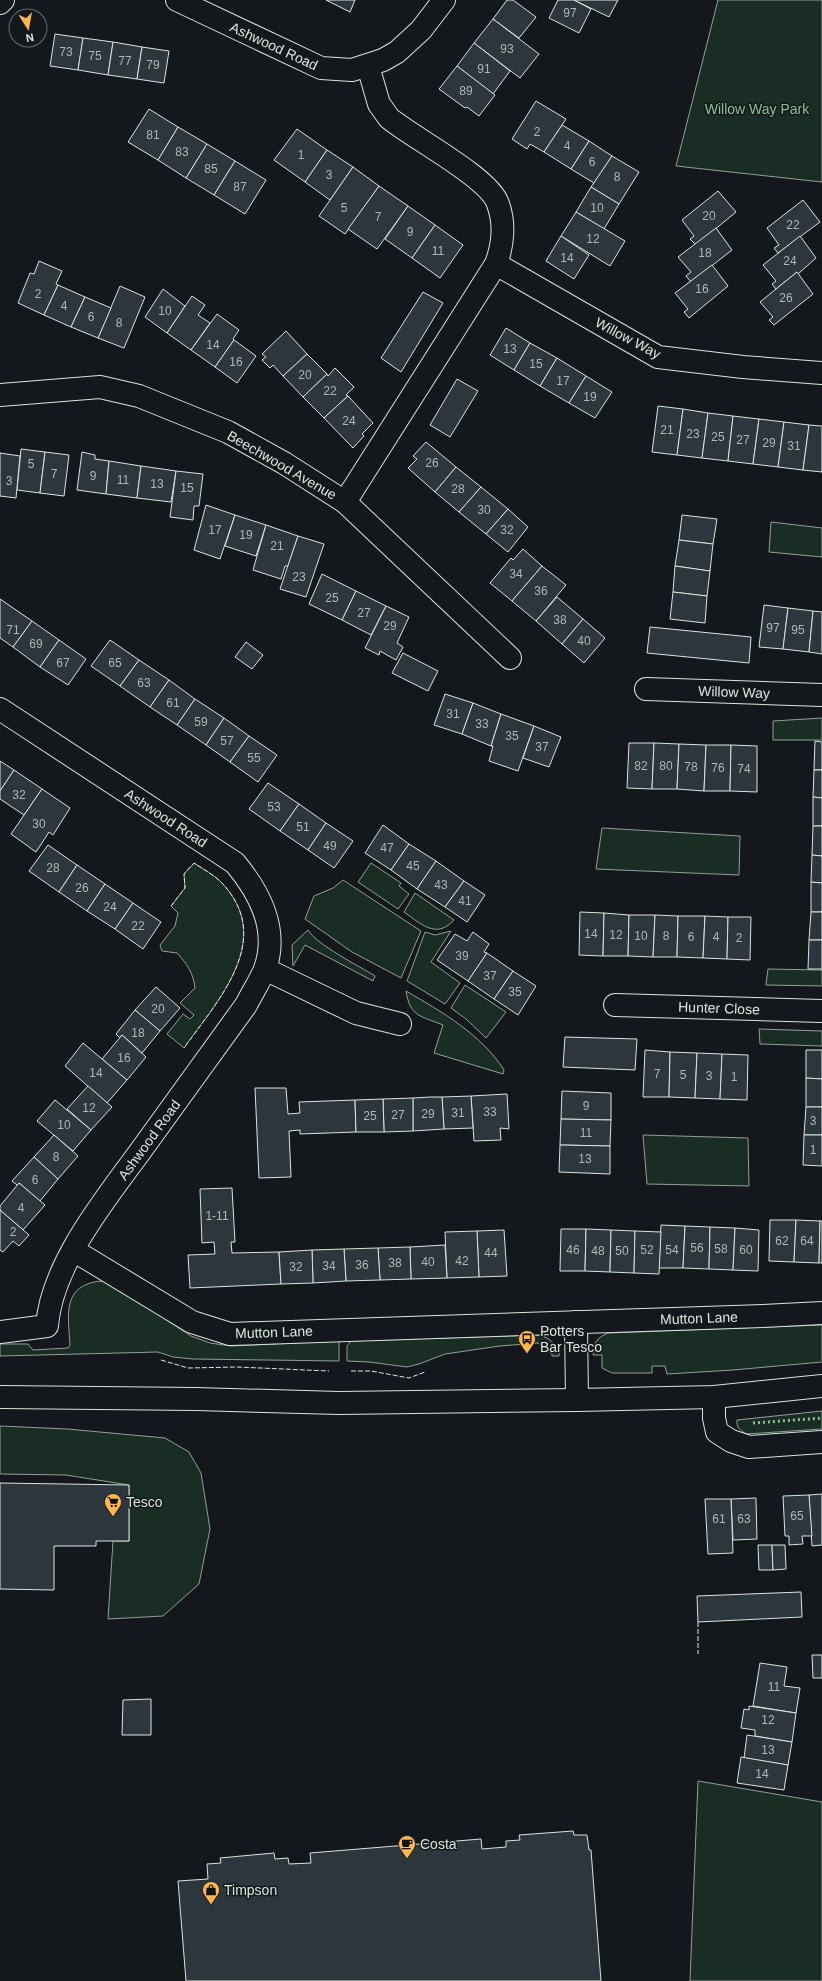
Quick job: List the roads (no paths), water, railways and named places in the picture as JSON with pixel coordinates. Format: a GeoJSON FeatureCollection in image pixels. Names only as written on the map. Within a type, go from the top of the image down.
{"type":"FeatureCollection","features":[{"type":"Feature","properties":{"kind":"street"},"geometry":{"type":"LineString","coordinates":[[0,3],[3,0]]}},
{"type":"Feature","properties":{"kind":"street","name":"Ashwood Road"},"geometry":{"type":"LineString","coordinates":[[177,0],[321,68],[352,70],[368,66],[393,55],[411,41],[444,0]]}},
{"type":"Feature","properties":{"kind":"street"},"geometry":{"type":"LineString","coordinates":[[345,502],[496,264],[502,248],[502,226],[498,203],[495,198],[472,175],[389,118],[379,104],[368,66]]}},
{"type":"Feature","properties":{"kind":"street","name":"Willow Way"},"geometry":{"type":"LineString","coordinates":[[496,264],[658,357],[743,367],[822,373]]}},
{"type":"Feature","properties":{"kind":"street","name":"Beechwood Avenue"},"geometry":{"type":"LineString","coordinates":[[0,395],[100,387],[139,396],[228,432],[284,463],[345,502],[510,658]]}},
{"type":"Feature","properties":{"kind":"street","name":"Willow Way"},"geometry":{"type":"LineString","coordinates":[[646,689],[822,695]]}},
{"type":"Feature","properties":{"kind":"street","name":"Ashwood Road"},"geometry":{"type":"LineString","coordinates":[[0,709],[235,863],[250,881],[260,898],[269,923],[270,946],[264,970],[246,1005],[88,1224],[73,1250]]}},
{"type":"Feature","properties":{"kind":"street"},"geometry":{"type":"LineString","coordinates":[[264,970],[356,1012],[400,1024]]}},
{"type":"Feature","properties":{"kind":"street","name":"Hunter Close"},"geometry":{"type":"LineString","coordinates":[[615,1005],[822,1011]]}},
{"type":"Feature","properties":{"kind":"street"},"geometry":{"type":"LineString","coordinates":[[0,1332],[47,1326],[48,1308],[53,1290],[73,1250]]}},
{"type":"Feature","properties":{"kind":"street","name":"Mutton Lane"},"geometry":{"type":"LineString","coordinates":[[73,1250],[192,1322],[230,1334],[822,1313]]}},
{"type":"Feature","properties":{"kind":"street"},"geometry":{"type":"LineString","coordinates":[[576,1322],[577,1400]]}},
{"type":"Feature","properties":{"kind":"street"},"geometry":{"type":"LineString","coordinates":[[0,1397],[196,1399],[339,1403],[577,1400],[714,1397],[822,1386]]}},
{"type":"Feature","properties":{"kind":"street"},"geometry":{"type":"LineString","coordinates":[[714,1397],[714,1418],[717,1432],[731,1441],[749,1447],[822,1442]]}},
{"type":"Feature","properties":{"kind":"place","name":"Potters Bar Tesco"},"geometry":{"type":"Point","coordinates":[527,1354]}},
{"type":"Feature","properties":{"kind":"place","name":"Tesco"},"geometry":{"type":"Point","coordinates":[113,1517]}},
{"type":"Feature","properties":{"kind":"place","name":"Costa"},"geometry":{"type":"Point","coordinates":[407,1859]}},
{"type":"Feature","properties":{"kind":"place","name":"Timpson"},"geometry":{"type":"Point","coordinates":[211,1905]}},
{"type":"Feature","properties":{"kind":"park label","name":"Willow Way Park"},"geometry":{"type":"Point","coordinates":[757,109]}}]}
